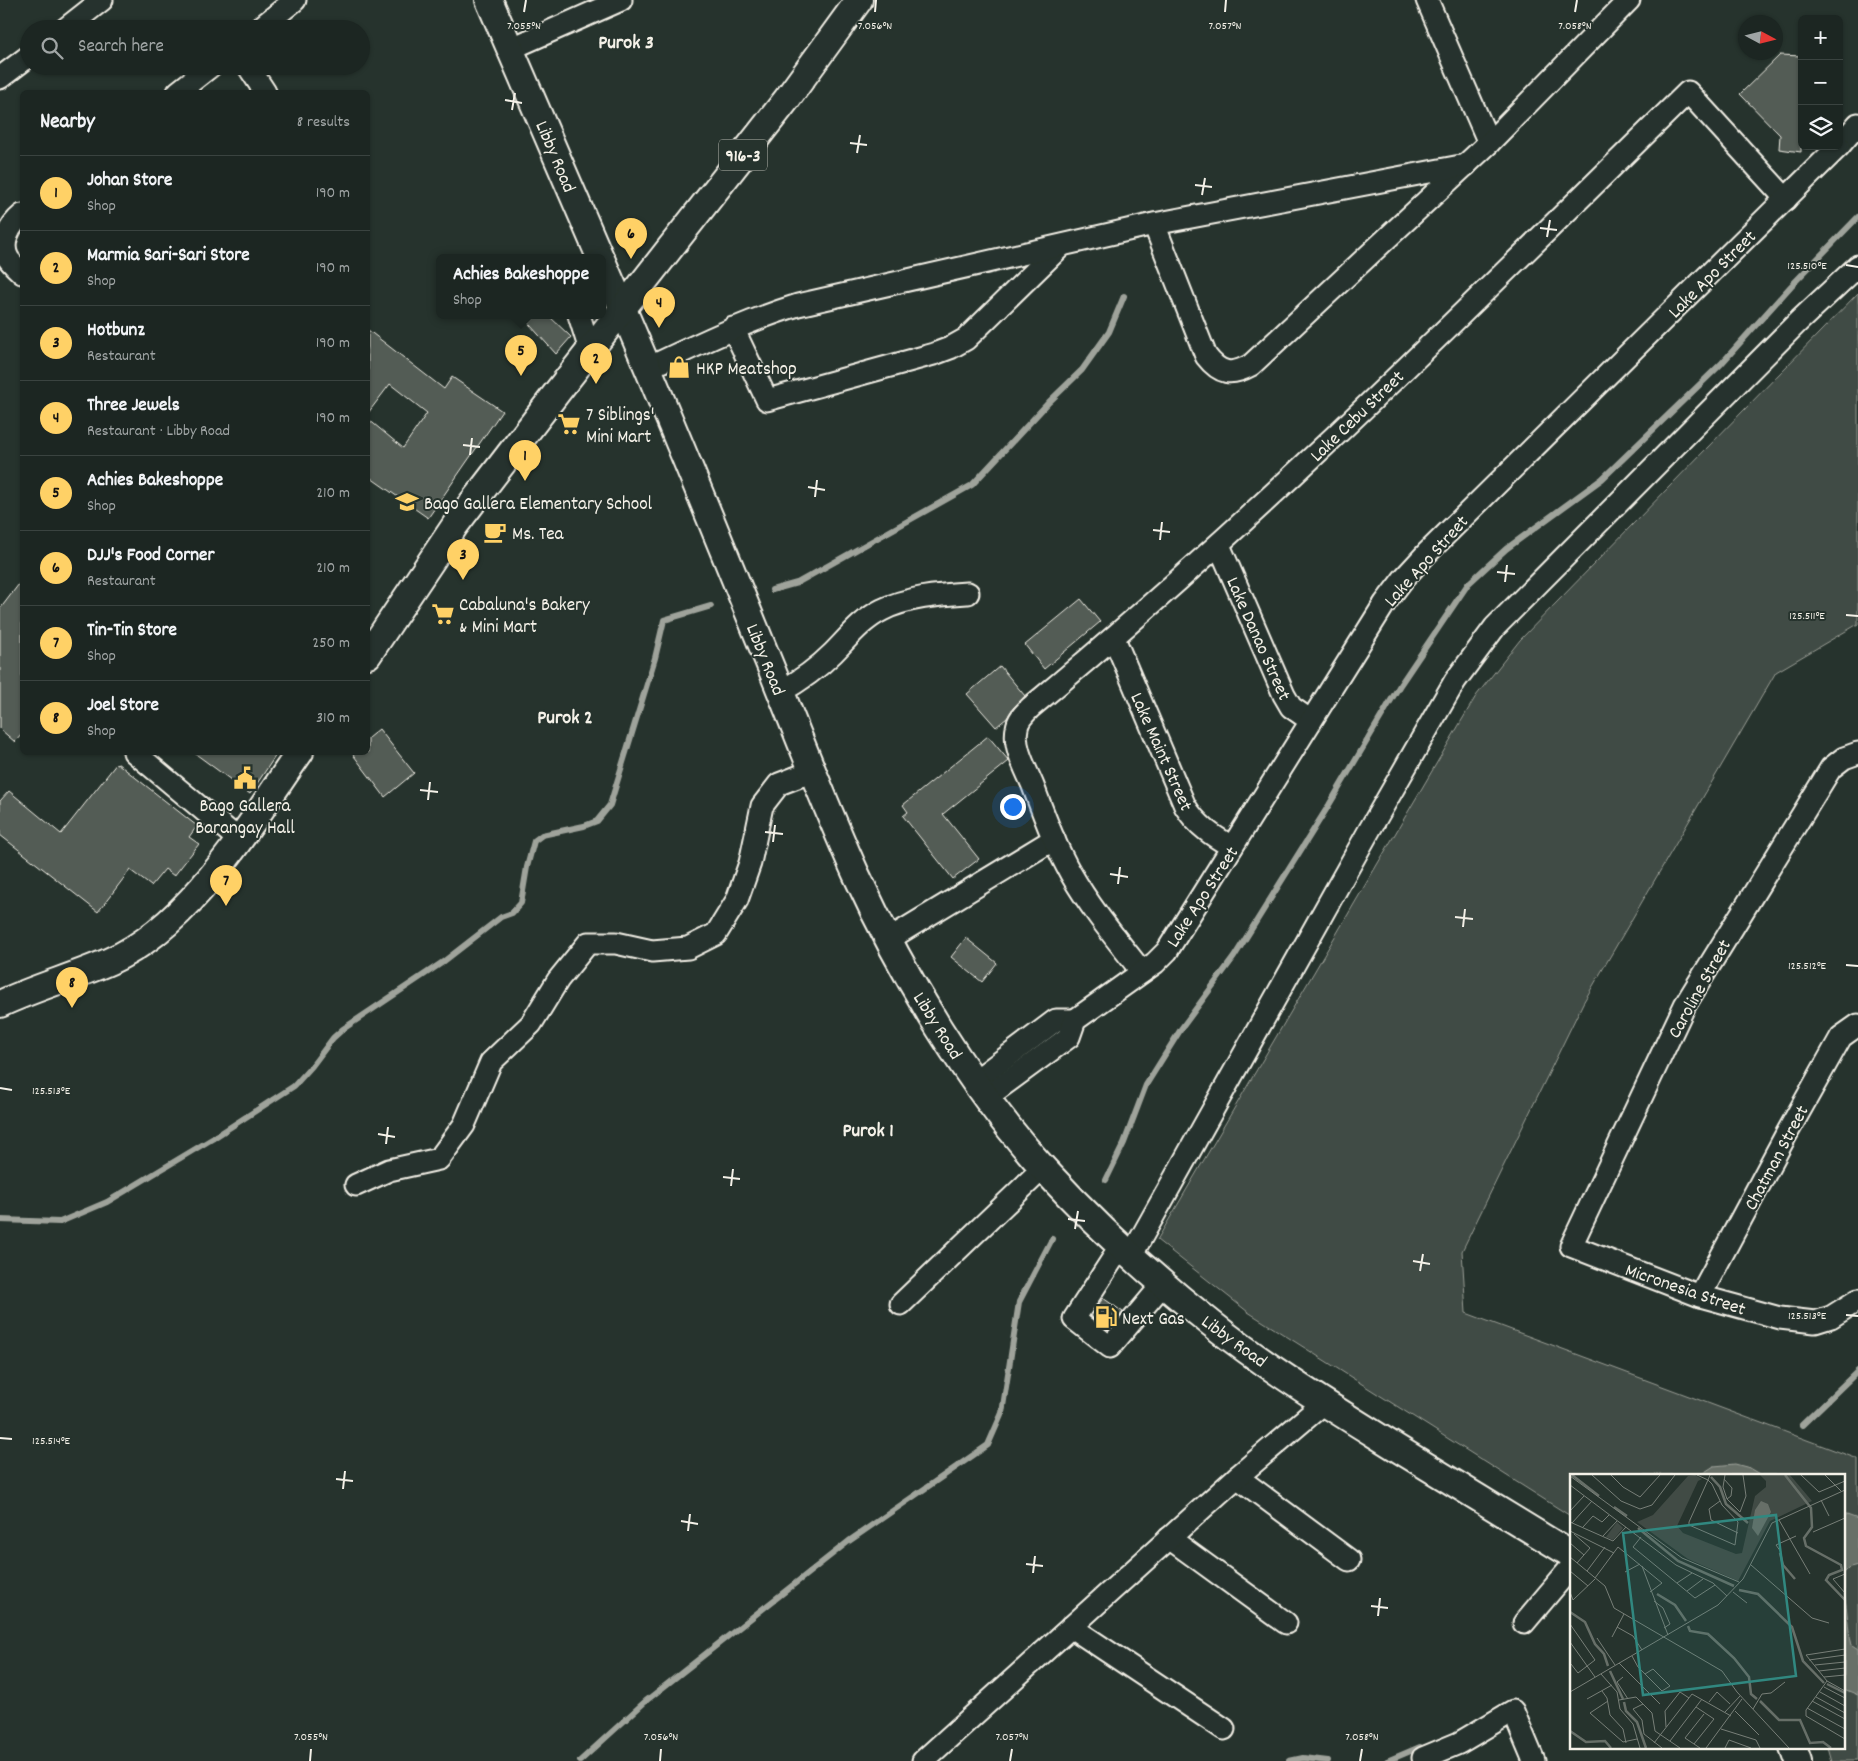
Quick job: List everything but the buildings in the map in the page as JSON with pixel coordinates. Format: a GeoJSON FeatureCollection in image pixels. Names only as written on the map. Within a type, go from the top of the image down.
{"type":"FeatureCollection","features":[{"type":"Feature","properties":{"kind":"main road","name":"Libby Road"},"geometry":{"type":"LineString","coordinates":[[489,0],[599,254]]}},
{"type":"Feature","properties":{"kind":"main road","name":"916-3"},"geometry":{"type":"LineString","coordinates":[[623,308],[781,106],[859,0]]}},
{"type":"Feature","properties":{"kind":"main road","name":"Libby Road"},"geometry":{"type":"LineString","coordinates":[[606,270],[858,878],[889,939],[932,1016],[981,1089],[1043,1168],[1126,1251],[1212,1325],[1324,1403],[1570,1554]]}},
{"type":"Feature","properties":{"kind":"main road"},"geometry":{"type":"LineString","coordinates":[[370,653],[456,524],[623,308]]}},
{"type":"Feature","properties":{"kind":"main road"},"geometry":{"type":"LineString","coordinates":[[0,1004],[111,961],[142,943],[188,903],[212,876],[298,755]]}},
{"type":"Feature","properties":{"kind":"main road"},"geometry":{"type":"LineString","coordinates":[[1793,1748],[1798,1761]]}},
{"type":"Feature","properties":{"kind":"street"},"geometry":{"type":"LineString","coordinates":[[76,20],[102,0]]}},
{"type":"Feature","properties":{"kind":"street"},"geometry":{"type":"LineString","coordinates":[[269,20],[295,0]]}},
{"type":"Feature","properties":{"kind":"street"},"geometry":{"type":"LineString","coordinates":[[510,49],[621,0]]}},
{"type":"Feature","properties":{"kind":"street"},"geometry":{"type":"LineString","coordinates":[[1427,0],[1489,143]]}},
{"type":"Feature","properties":{"kind":"street"},"geometry":{"type":"LineString","coordinates":[[1154,224],[1206,356],[1214,366],[1226,372],[1239,372],[1251,365],[1466,165],[1628,0]]}},
{"type":"Feature","properties":{"kind":"street"},"geometry":{"type":"LineString","coordinates":[[0,78],[20,63]]}},
{"type":"Feature","properties":{"kind":"street"},"geometry":{"type":"LineString","coordinates":[[181,90],[200,75]]}},
{"type":"Feature","properties":{"kind":"street"},"geometry":{"type":"LineString","coordinates":[[254,75],[264,90]]}},
{"type":"Feature","properties":{"kind":"street","name":"Lake Cebu Street"},"geometry":{"type":"LineString","coordinates":[[1054,839],[1020,756],[1016,741],[1016,729],[1021,717],[1219,545],[1451,324],[1688,92],[1786,199]]}},
{"type":"Feature","properties":{"kind":"street","name":"Lake Apo Street"},"geometry":{"type":"LineString","coordinates":[[1843,141],[1858,124]]}},
{"type":"Feature","properties":{"kind":"street","name":"Lake Apo Street"},"geometry":{"type":"LineString","coordinates":[[981,1089],[1056,1020],[1075,1020],[1156,963],[1167,951],[1385,604],[1404,578],[1427,553],[1835,150]]}},
{"type":"Feature","properties":{"kind":"street"},"geometry":{"type":"LineString","coordinates":[[648,368],[733,328],[765,315],[798,305],[1154,224],[1466,165]]}},
{"type":"Feature","properties":{"kind":"street"},"geometry":{"type":"LineString","coordinates":[[20,218],[4,240],[5,250],[9,258],[20,271]]}},
{"type":"Feature","properties":{"kind":"street"},"geometry":{"type":"LineString","coordinates":[[733,328],[766,400],[950,348],[966,339],[1061,246]]}},
{"type":"Feature","properties":{"kind":"street"},"geometry":{"type":"LineString","coordinates":[[1163,1284],[1110,1347],[1074,1319],[1126,1251],[1456,681],[1495,627],[1799,321],[1858,266]]}},
{"type":"Feature","properties":{"kind":"street"},"geometry":{"type":"LineString","coordinates":[[580,319],[590,350]]}},
{"type":"Feature","properties":{"kind":"street","name":"Lake Danao Street"},"geometry":{"type":"LineString","coordinates":[[1219,545],[1290,707],[1311,721]]}},
{"type":"Feature","properties":{"kind":"street"},"geometry":{"type":"LineString","coordinates":[[780,692],[814,671],[861,624],[881,610],[900,603],[934,595],[968,593]]}},
{"type":"Feature","properties":{"kind":"street","name":"Lake Maint Street"},"geometry":{"type":"LineString","coordinates":[[1114,638],[1185,806],[1202,828],[1232,848]]}},
{"type":"Feature","properties":{"kind":"street","name":"Caroline Street"},"geometry":{"type":"LineString","coordinates":[[1571,1246],[1685,1005],[1831,768],[1844,758],[1858,753]]}},
{"type":"Feature","properties":{"kind":"street"},"geometry":{"type":"LineString","coordinates":[[138,755],[239,840]]}},
{"type":"Feature","properties":{"kind":"street"},"geometry":{"type":"LineString","coordinates":[[356,1185],[389,1170],[439,1159],[464,1125],[490,1062],[531,1024],[558,980],[588,943],[616,943],[652,951],[688,948],[716,934],[737,900],[750,863],[762,806],[779,784],[813,771]]}},
{"type":"Feature","properties":{"kind":"street"},"geometry":{"type":"LineString","coordinates":[[889,939],[1054,839],[1070,872],[1087,900],[1142,972]]}},
{"type":"Feature","properties":{"kind":"street","name":"Chatman Street"},"geometry":{"type":"LineString","coordinates":[[1700,1296],[1786,1136],[1842,1037],[1858,1025]]}},
{"type":"Feature","properties":{"kind":"street"},"geometry":{"type":"LineString","coordinates":[[901,1304],[1043,1168]]}},
{"type":"Feature","properties":{"kind":"street","name":"Micronesia Street"},"geometry":{"type":"LineString","coordinates":[[1571,1246],[1700,1296],[1780,1318],[1815,1322],[1831,1317],[1858,1300]]}},
{"type":"Feature","properties":{"kind":"street"},"geometry":{"type":"LineString","coordinates":[[923,1761],[1237,1477],[1324,1403]]}},
{"type":"Feature","properties":{"kind":"street"},"geometry":{"type":"LineString","coordinates":[[1237,1477],[1348,1560]]}},
{"type":"Feature","properties":{"kind":"street"},"geometry":{"type":"LineString","coordinates":[[1169,1538],[1286,1623]]}},
{"type":"Feature","properties":{"kind":"street"},"geometry":{"type":"LineString","coordinates":[[1524,1623],[1570,1568]]}},
{"type":"Feature","properties":{"kind":"street"},"geometry":{"type":"LineString","coordinates":[[1072,1627],[1224,1730]]}},
{"type":"Feature","properties":{"kind":"street"},"geometry":{"type":"LineString","coordinates":[[1423,1758],[1460,1743],[1513,1711],[1534,1761]]}},
{"type":"Feature","properties":{"kind":"shaded area"},"geometry":{"type":"Polygon","coordinates":[[[1858,293],[1858,624],[1776,672],[1583,1003],[1462,1251],[1466,1313],[1858,1459],[1858,1761],[1832,1761],[1828,1748],[1846,1748],[1846,1474],[1570,1474],[1570,1516],[1248,1312],[1157,1240],[1476,696],[1520,640],[1858,293]]]}},
{"type":"Feature","properties":{"kind":"shaded area"},"geometry":{"type":"Polygon","coordinates":[[[1735,1464],[1750,1468],[1760,1474],[1702,1474],[1714,1466],[1735,1464]]]}},
{"type":"Feature","properties":{"kind":"shaded area"},"geometry":{"type":"Polygon","coordinates":[[[1846,1515],[1858,1519],[1858,1565],[1850,1567],[1846,1571],[1846,1515]]]}},
{"type":"Feature","properties":{"kind":"shaded area"},"geometry":{"type":"Polygon","coordinates":[[[1846,1607],[1852,1645],[1858,1649],[1858,1695],[1846,1690],[1846,1607]]]}},
{"type":"Feature","properties":{"kind":"waterway"},"geometry":{"type":"LineString","coordinates":[[1106,1180],[1124,1143],[1146,1085],[1181,1029],[1234,957],[1329,805],[1400,685],[1468,584],[1506,549],[1602,479],[1721,364],[1791,286],[1858,217]]}},
{"type":"Feature","properties":{"kind":"waterway"},"geometry":{"type":"LineString","coordinates":[[772,590],[797,583],[972,485],[1049,402],[1082,370],[1109,332],[1124,296]]}},
{"type":"Feature","properties":{"kind":"waterway"},"geometry":{"type":"LineString","coordinates":[[0,1220],[60,1222],[107,1202],[212,1139],[294,1086],[333,1038],[343,1029],[443,962],[501,917],[512,913],[521,903],[527,867],[534,841],[542,835],[584,826],[597,821],[610,805],[655,658],[664,620],[711,606]]}},
{"type":"Feature","properties":{"kind":"waterway"},"geometry":{"type":"LineString","coordinates":[[580,1761],[647,1700],[849,1541],[988,1445],[1002,1413],[1019,1302],[1052,1239]]}},
{"type":"Feature","properties":{"kind":"waterway"},"geometry":{"type":"LineString","coordinates":[[1802,1425],[1858,1371]]}},
{"type":"Feature","properties":{"kind":"waterway"},"geometry":{"type":"LineString","coordinates":[[1387,1761],[1420,1747]]}},
{"type":"Feature","properties":{"kind":"waterway"},"geometry":{"type":"LineString","coordinates":[[1289,1761],[1303,1758],[1328,1761]]}},
{"type":"Feature","properties":{"kind":"place","name":"DJJ's Food Corner"},"geometry":{"type":"Point","coordinates":[631,259]}},
{"type":"Feature","properties":{"kind":"place","name":"Three Jewels"},"geometry":{"type":"Point","coordinates":[659,328]}},
{"type":"Feature","properties":{"kind":"place","name":"HKP Meatshop"},"geometry":{"type":"Point","coordinates":[679,367]}},
{"type":"Feature","properties":{"kind":"place","name":"Achies Bakeshoppe"},"geometry":{"type":"Point","coordinates":[521,376]}},
{"type":"Feature","properties":{"kind":"place","name":"Marmia Sari-Sari Store"},"geometry":{"type":"Point","coordinates":[596,384]}},
{"type":"Feature","properties":{"kind":"place","name":"7 Siblings' Mini Mart"},"geometry":{"type":"Point","coordinates":[569,424]}},
{"type":"Feature","properties":{"kind":"place","name":"Johan Store"},"geometry":{"type":"Point","coordinates":[525,481]}},
{"type":"Feature","properties":{"kind":"place","name":"Bago Gallera Elementary School"},"geometry":{"type":"Point","coordinates":[407,502]}},
{"type":"Feature","properties":{"kind":"place","name":"Ms. Tea"},"geometry":{"type":"Point","coordinates":[495,532]}},
{"type":"Feature","properties":{"kind":"place","name":"Hotbunz"},"geometry":{"type":"Point","coordinates":[463,580]}},
{"type":"Feature","properties":{"kind":"place","name":"Cabaluna's Bakery & Mini Mart"},"geometry":{"type":"Point","coordinates":[443,614]}},
{"type":"Feature","properties":{"kind":"place","name":"Bago Gallera Barangay Hall"},"geometry":{"type":"Point","coordinates":[245,778]}},
{"type":"Feature","properties":{"kind":"place","name":"Tin-Tin Store"},"geometry":{"type":"Point","coordinates":[226,906]}},
{"type":"Feature","properties":{"kind":"place","name":"Joel Store"},"geometry":{"type":"Point","coordinates":[72,1008]}},
{"type":"Feature","properties":{"kind":"place","name":"Next Gas"},"geometry":{"type":"Point","coordinates":[1106,1317]}},
{"type":"Feature","properties":{"kind":"district","name":"Purok 3"},"geometry":{"type":"Point","coordinates":[626,41]}},
{"type":"Feature","properties":{"kind":"district","name":"Purok 2"},"geometry":{"type":"Point","coordinates":[565,716]}},
{"type":"Feature","properties":{"kind":"district","name":"Purok 1"},"geometry":{"type":"Point","coordinates":[868,1129]}}]}
